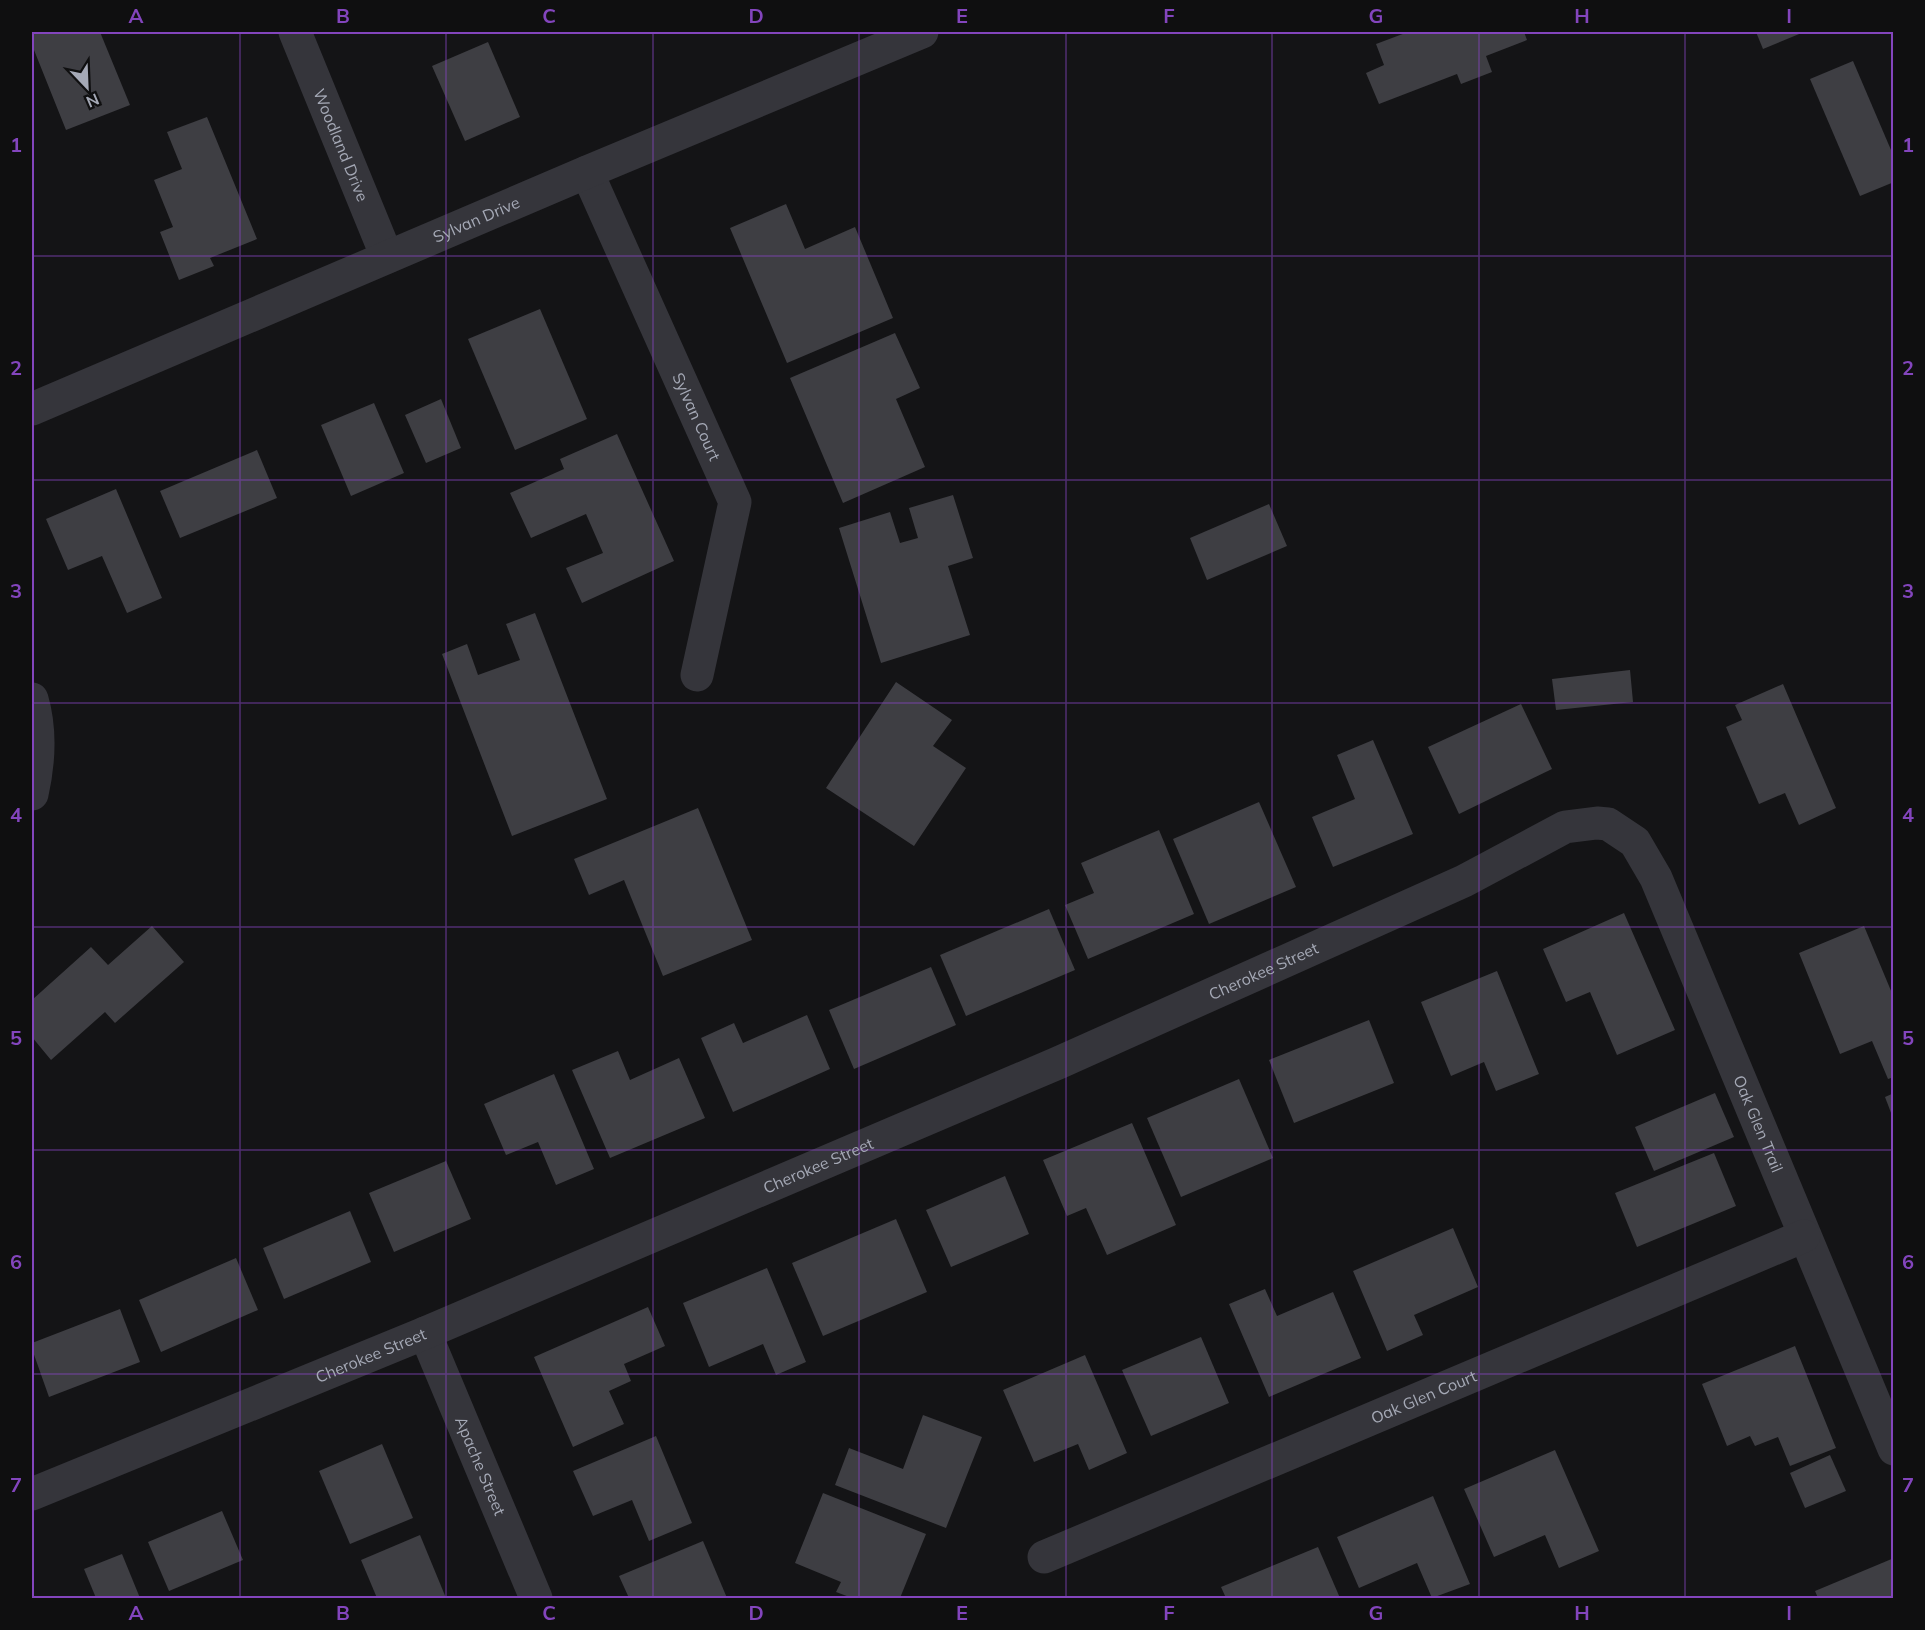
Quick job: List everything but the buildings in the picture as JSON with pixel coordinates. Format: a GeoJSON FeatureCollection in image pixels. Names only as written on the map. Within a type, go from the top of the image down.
{"type":"FeatureCollection","features":[{"type":"Feature","properties":{"kind":"street","name":"Woodland Drive"},"geometry":{"type":"LineString","coordinates":[[296,32],[387,257]]}},
{"type":"Feature","properties":{"kind":"street","name":"Sylvan Drive"},"geometry":{"type":"LineString","coordinates":[[32,409],[922,32]]}},
{"type":"Feature","properties":{"kind":"street","name":"Sylvan Court"},"geometry":{"type":"LineString","coordinates":[[587,172],[735,502],[697,675]]}},
{"type":"Feature","properties":{"kind":"street"},"geometry":{"type":"LineString","coordinates":[[32,699],[37,719],[38,770],[32,794]]}},
{"type":"Feature","properties":{"kind":"street","name":"Oak Glen Trail"},"geometry":{"type":"LineString","coordinates":[[1597,823],[1608,824],[1635,843],[1656,878],[1893,1449]]}},
{"type":"Feature","properties":{"kind":"street","name":"Cherokee Street"},"geometry":{"type":"LineString","coordinates":[[32,1494],[425,1333],[1058,1063],[1464,881],[1566,827],[1597,823]]}},
{"type":"Feature","properties":{"kind":"street","name":"Oak Glen Court"},"geometry":{"type":"LineString","coordinates":[[1044,1557],[1804,1236]]}},
{"type":"Feature","properties":{"kind":"street","name":"Apache Street"},"geometry":{"type":"LineString","coordinates":[[425,1333],[536,1599]]}}]}
